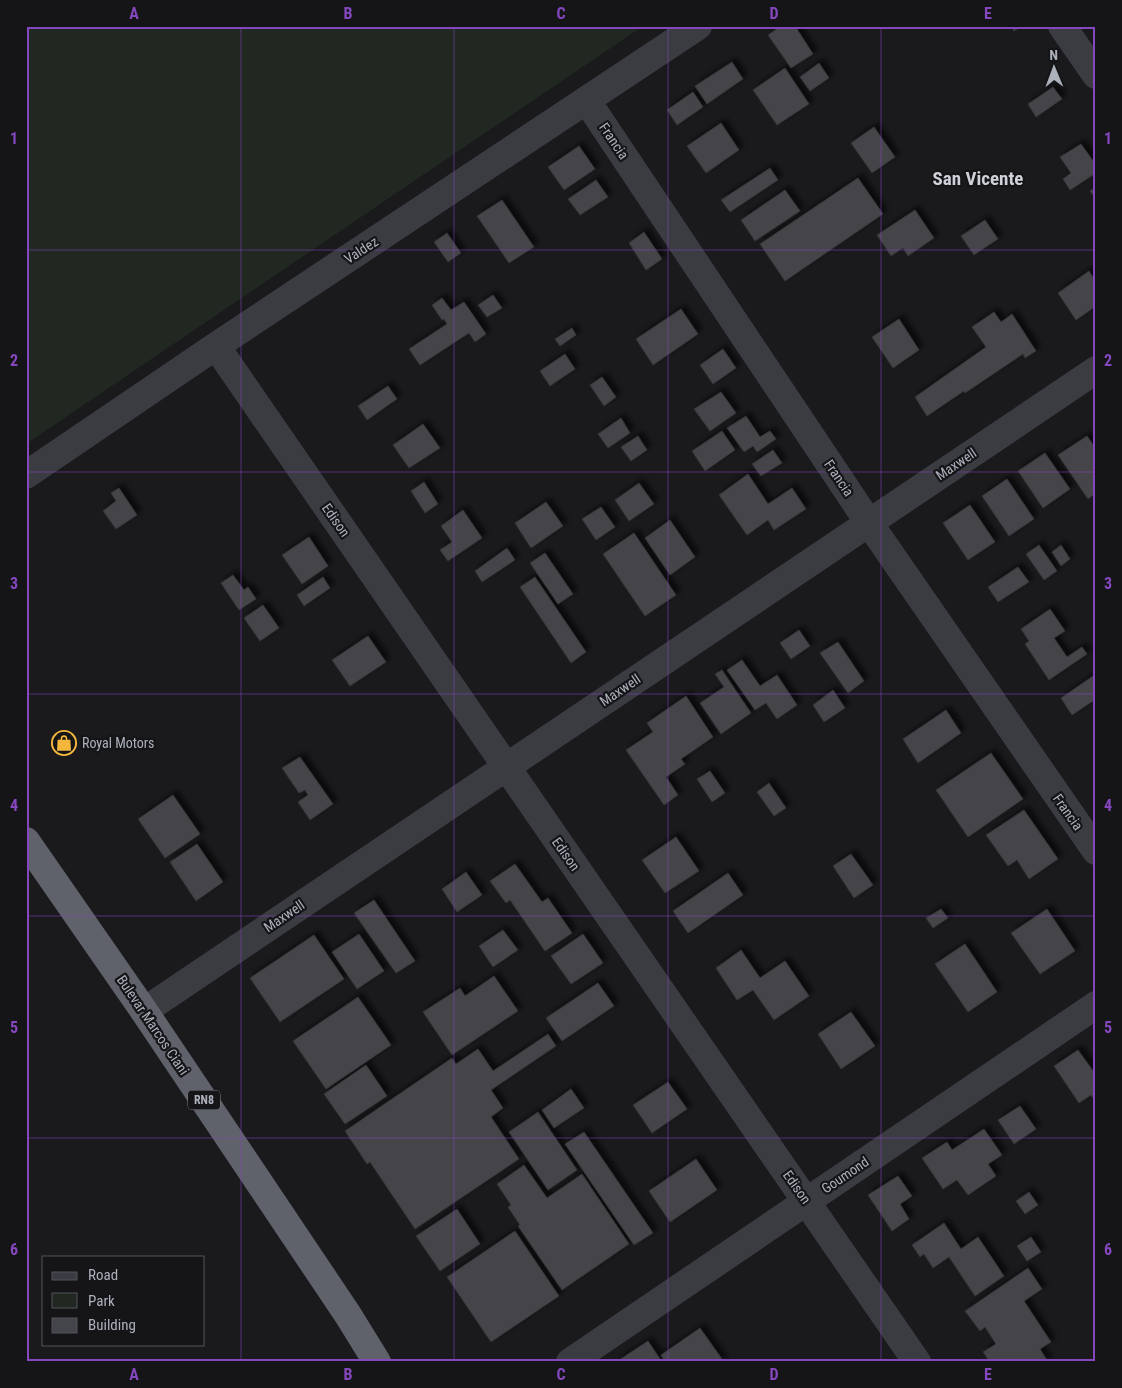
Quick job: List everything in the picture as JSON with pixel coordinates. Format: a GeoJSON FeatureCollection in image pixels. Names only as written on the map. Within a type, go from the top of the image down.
{"type":"FeatureCollection","features":[{"type":"Feature","properties":{"kind":"highway","name":"Bulevar Marcos Ciani"},"geometry":{"type":"LineString","coordinates":[[26,840],[144,1011],[348,1315],[377,1362]]}},
{"type":"Feature","properties":{"kind":"street","name":"Valdez"},"geometry":{"type":"LineString","coordinates":[[26,475],[216,346],[587,102],[698,26]]}},
{"type":"Feature","properties":{"kind":"street"},"geometry":{"type":"LineString","coordinates":[[1062,26],[1096,75]]}},
{"type":"Feature","properties":{"kind":"street","name":"Francia"},"geometry":{"type":"LineString","coordinates":[[587,102],[869,522],[1096,851]]}},
{"type":"Feature","properties":{"kind":"street","name":"Edison"},"geometry":{"type":"LineString","coordinates":[[216,346],[917,1362]]}},
{"type":"Feature","properties":{"kind":"street","name":"Maxwell"},"geometry":{"type":"LineString","coordinates":[[144,1011],[1096,370]]}},
{"type":"Feature","properties":{"kind":"street","name":"Goumond"},"geometry":{"type":"LineString","coordinates":[[570,1362],[1096,1005]]}},
{"type":"Feature","properties":{"kind":"green space"},"geometry":{"type":"Polygon","coordinates":[[[26,26],[643,26],[26,444],[26,26]]]}},
{"type":"Feature","properties":{"kind":"building"},"geometry":{"type":"Polygon","coordinates":[[[781,26],[795,26],[813,54],[791,68],[768,35],[781,26]]]}},
{"type":"Feature","properties":{"kind":"building"},"geometry":{"type":"Polygon","coordinates":[[[1011,26],[1022,26],[1014,31],[1011,26]]]}},
{"type":"Feature","properties":{"kind":"building"},"geometry":{"type":"Polygon","coordinates":[[[732,62],[743,79],[707,104],[695,86],[732,62]]]}},
{"type":"Feature","properties":{"kind":"building"},"geometry":{"type":"Polygon","coordinates":[[[819,63],[829,78],[810,91],[800,77],[819,63]]]}},
{"type":"Feature","properties":{"kind":"building"},"geometry":{"type":"Polygon","coordinates":[[[785,68],[809,104],[777,125],[753,90],[785,68]]]}},
{"type":"Feature","properties":{"kind":"building"},"geometry":{"type":"Polygon","coordinates":[[[1053,87],[1062,99],[1036,117],[1028,104],[1053,87]]]}},
{"type":"Feature","properties":{"kind":"building"},"geometry":{"type":"Polygon","coordinates":[[[693,92],[703,107],[677,125],[667,110],[693,92]]]}},
{"type":"Feature","properties":{"kind":"building"},"geometry":{"type":"Polygon","coordinates":[[[721,123],[739,150],[706,173],[687,146],[721,123]]]}},
{"type":"Feature","properties":{"kind":"building"},"geometry":{"type":"Polygon","coordinates":[[[874,127],[895,157],[872,173],[851,143],[874,127]]]}},
{"type":"Feature","properties":{"kind":"building"},"geometry":{"type":"Polygon","coordinates":[[[1081,144],[1096,165],[1096,173],[1070,190],[1063,179],[1071,173],[1060,157],[1081,144]]]}},
{"type":"Feature","properties":{"kind":"building"},"geometry":{"type":"Polygon","coordinates":[[[579,146],[595,169],[564,190],[548,167],[579,146]]]}},
{"type":"Feature","properties":{"kind":"building"},"geometry":{"type":"Polygon","coordinates":[[[770,168],[778,180],[730,212],[721,200],[770,168]]]}},
{"type":"Feature","properties":{"kind":"building"},"geometry":{"type":"Polygon","coordinates":[[[858,178],[883,214],[785,281],[760,244],[858,178]]]}},
{"type":"Feature","properties":{"kind":"building"},"geometry":{"type":"Polygon","coordinates":[[[596,180],[608,197],[580,215],[568,199],[596,180]]]}},
{"type":"Feature","properties":{"kind":"building"},"geometry":{"type":"Polygon","coordinates":[[[1096,187],[1096,199],[1090,191],[1096,187]]]}},
{"type":"Feature","properties":{"kind":"building"},"geometry":{"type":"Polygon","coordinates":[[[785,190],[800,211],[755,241],[741,220],[785,190]]]}},
{"type":"Feature","properties":{"kind":"building"},"geometry":{"type":"Polygon","coordinates":[[[502,200],[534,247],[509,263],[477,216],[502,200]]]}},
{"type":"Feature","properties":{"kind":"building"},"geometry":{"type":"Polygon","coordinates":[[[915,210],[934,238],[908,256],[903,248],[891,256],[877,235],[915,210]]]}},
{"type":"Feature","properties":{"kind":"building"},"geometry":{"type":"Polygon","coordinates":[[[985,220],[998,239],[974,255],[961,236],[985,220]]]}},
{"type":"Feature","properties":{"kind":"building"},"geometry":{"type":"Polygon","coordinates":[[[644,232],[662,259],[646,270],[629,243],[644,232]]]}},
{"type":"Feature","properties":{"kind":"building"},"geometry":{"type":"Polygon","coordinates":[[[447,233],[461,253],[448,262],[434,242],[447,233]]]}},
{"type":"Feature","properties":{"kind":"building"},"geometry":{"type":"Polygon","coordinates":[[[1089,271],[1094,279],[1096,277],[1096,306],[1076,320],[1058,293],[1089,271]]]}},
{"type":"Feature","properties":{"kind":"building"},"geometry":{"type":"Polygon","coordinates":[[[493,295],[502,308],[487,317],[478,305],[493,295]]]}},
{"type":"Feature","properties":{"kind":"building"},"geometry":{"type":"Polygon","coordinates":[[[442,298],[451,310],[464,302],[486,334],[475,342],[469,333],[420,365],[409,349],[447,324],[432,305],[442,298]]]}},
{"type":"Feature","properties":{"kind":"building"},"geometry":{"type":"Polygon","coordinates":[[[681,309],[698,334],[653,365],[636,339],[681,309]]]}},
{"type":"Feature","properties":{"kind":"building"},"geometry":{"type":"Polygon","coordinates":[[[994,312],[1001,322],[1012,314],[1036,351],[1025,358],[1023,354],[927,416],[915,397],[986,347],[972,327],[994,312]]]}},
{"type":"Feature","properties":{"kind":"building"},"geometry":{"type":"Polygon","coordinates":[[[899,319],[919,350],[893,368],[872,337],[899,319]]]}},
{"type":"Feature","properties":{"kind":"building"},"geometry":{"type":"Polygon","coordinates":[[[572,328],[576,335],[560,346],[555,339],[572,328]]]}},
{"type":"Feature","properties":{"kind":"building"},"geometry":{"type":"Polygon","coordinates":[[[723,349],[736,368],[713,384],[700,365],[723,349]]]}},
{"type":"Feature","properties":{"kind":"building"},"geometry":{"type":"Polygon","coordinates":[[[565,354],[575,369],[550,386],[540,371],[565,354]]]}},
{"type":"Feature","properties":{"kind":"building"},"geometry":{"type":"Polygon","coordinates":[[[602,377],[616,397],[604,406],[590,385],[602,377]]]}},
{"type":"Feature","properties":{"kind":"building"},"geometry":{"type":"Polygon","coordinates":[[[388,386],[397,399],[367,420],[358,406],[388,386]]]}},
{"type":"Feature","properties":{"kind":"building"},"geometry":{"type":"Polygon","coordinates":[[[721,392],[736,413],[710,431],[694,409],[721,392]]]}},
{"type":"Feature","properties":{"kind":"building"},"geometry":{"type":"Polygon","coordinates":[[[746,416],[760,437],[770,431],[776,439],[757,452],[753,446],[744,452],[727,428],[746,416]]]}},
{"type":"Feature","properties":{"kind":"building"},"geometry":{"type":"Polygon","coordinates":[[[621,418],[630,433],[608,448],[598,434],[621,418]]]}},
{"type":"Feature","properties":{"kind":"building"},"geometry":{"type":"Polygon","coordinates":[[[423,424],[440,448],[409,468],[393,445],[423,424]]]}},
{"type":"Feature","properties":{"kind":"building"},"geometry":{"type":"Polygon","coordinates":[[[722,431],[735,450],[705,471],[692,451],[722,431]]]}},
{"type":"Feature","properties":{"kind":"building"},"geometry":{"type":"Polygon","coordinates":[[[638,436],[647,450],[631,461],[621,447],[638,436]]]}},
{"type":"Feature","properties":{"kind":"building"},"geometry":{"type":"Polygon","coordinates":[[[1087,436],[1096,449],[1096,493],[1088,499],[1058,455],[1087,436]]]}},
{"type":"Feature","properties":{"kind":"building"},"geometry":{"type":"Polygon","coordinates":[[[773,450],[782,463],[761,476],[752,464],[773,450]]]}},
{"type":"Feature","properties":{"kind":"building"},"geometry":{"type":"Polygon","coordinates":[[[1045,453],[1070,489],[1043,508],[1018,471],[1045,453]]]}},
{"type":"Feature","properties":{"kind":"building"},"geometry":{"type":"Polygon","coordinates":[[[748,474],[768,504],[792,488],[806,509],[774,530],[768,520],[747,535],[719,495],[748,474]]]}},
{"type":"Feature","properties":{"kind":"building"},"geometry":{"type":"Polygon","coordinates":[[[1007,479],[1034,519],[1009,536],[982,496],[1007,479]]]}},
{"type":"Feature","properties":{"kind":"building"},"geometry":{"type":"Polygon","coordinates":[[[424,482],[438,504],[425,513],[411,491],[424,482]]]}},
{"type":"Feature","properties":{"kind":"building"},"geometry":{"type":"Polygon","coordinates":[[[639,483],[654,504],[629,521],[615,500],[639,483]]]}},
{"type":"Feature","properties":{"kind":"building"},"geometry":{"type":"Polygon","coordinates":[[[119,488],[137,515],[116,529],[103,511],[116,501],[111,493],[119,488]]]}},
{"type":"Feature","properties":{"kind":"building"},"geometry":{"type":"Polygon","coordinates":[[[546,502],[563,526],[531,548],[515,523],[546,502]]]}},
{"type":"Feature","properties":{"kind":"building"},"geometry":{"type":"Polygon","coordinates":[[[970,505],[995,542],[968,560],[943,523],[970,505]]]}},
{"type":"Feature","properties":{"kind":"building"},"geometry":{"type":"Polygon","coordinates":[[[601,507],[615,527],[596,540],[582,519],[601,507]]]}},
{"type":"Feature","properties":{"kind":"building"},"geometry":{"type":"Polygon","coordinates":[[[463,510],[482,538],[448,561],[440,550],[452,542],[441,526],[463,510]]]}},
{"type":"Feature","properties":{"kind":"building"},"geometry":{"type":"Polygon","coordinates":[[[670,520],[695,557],[670,575],[645,538],[670,520]]]}},
{"type":"Feature","properties":{"kind":"building"},"geometry":{"type":"Polygon","coordinates":[[[634,533],[676,595],[645,616],[603,554],[634,533]]]}},
{"type":"Feature","properties":{"kind":"building"},"geometry":{"type":"Polygon","coordinates":[[[309,537],[328,566],[302,584],[282,555],[309,537]]]}},
{"type":"Feature","properties":{"kind":"building"},"geometry":{"type":"Polygon","coordinates":[[[1039,545],[1057,571],[1044,580],[1026,554],[1039,545]]]}},
{"type":"Feature","properties":{"kind":"building"},"geometry":{"type":"Polygon","coordinates":[[[1061,545],[1070,559],[1061,566],[1052,552],[1061,545]]]}},
{"type":"Feature","properties":{"kind":"building"},"geometry":{"type":"Polygon","coordinates":[[[507,548],[515,560],[482,582],[475,571],[507,548]]]}},
{"type":"Feature","properties":{"kind":"building"},"geometry":{"type":"Polygon","coordinates":[[[545,553],[573,594],[558,604],[530,563],[545,553]]]}},
{"type":"Feature","properties":{"kind":"building"},"geometry":{"type":"Polygon","coordinates":[[[1018,567],[1029,582],[998,602],[988,587],[1018,567]]]}},
{"type":"Feature","properties":{"kind":"building"},"geometry":{"type":"Polygon","coordinates":[[[233,575],[244,590],[248,587],[256,599],[239,610],[221,583],[233,575]]]}},
{"type":"Feature","properties":{"kind":"building"},"geometry":{"type":"Polygon","coordinates":[[[323,577],[330,588],[304,606],[297,595],[323,577]]]}},
{"type":"Feature","properties":{"kind":"building"},"geometry":{"type":"Polygon","coordinates":[[[535,577],[586,652],[571,663],[520,587],[535,577]]]}},
{"type":"Feature","properties":{"kind":"building"},"geometry":{"type":"Polygon","coordinates":[[[263,605],[279,628],[260,641],[244,618],[263,605]]]}},
{"type":"Feature","properties":{"kind":"building"},"geometry":{"type":"Polygon","coordinates":[[[1050,609],[1065,631],[1054,638],[1067,657],[1082,647],[1087,654],[1049,680],[1025,644],[1029,641],[1021,629],[1050,609]]]}},
{"type":"Feature","properties":{"kind":"building"},"geometry":{"type":"Polygon","coordinates":[[[799,630],[810,646],[791,659],[780,643],[799,630]]]}},
{"type":"Feature","properties":{"kind":"building"},"geometry":{"type":"Polygon","coordinates":[[[368,636],[386,662],[350,686],[332,660],[368,636]]]}},
{"type":"Feature","properties":{"kind":"building"},"geometry":{"type":"Polygon","coordinates":[[[838,642],[864,681],[848,693],[820,653],[838,642]]]}},
{"type":"Feature","properties":{"kind":"building"},"geometry":{"type":"Polygon","coordinates":[[[742,660],[760,686],[777,675],[797,705],[777,719],[766,703],[755,710],[727,670],[742,660]]]}},
{"type":"Feature","properties":{"kind":"building"},"geometry":{"type":"Polygon","coordinates":[[[722,670],[751,713],[721,734],[700,703],[724,687],[715,674],[722,670]]]}},
{"type":"Feature","properties":{"kind":"building"},"geometry":{"type":"Polygon","coordinates":[[[1096,674],[1096,699],[1072,715],[1061,698],[1096,674]]]}},
{"type":"Feature","properties":{"kind":"building"},"geometry":{"type":"Polygon","coordinates":[[[833,690],[845,708],[824,722],[813,705],[833,690]]]}},
{"type":"Feature","properties":{"kind":"building"},"geometry":{"type":"Polygon","coordinates":[[[686,696],[713,737],[681,759],[685,764],[666,777],[678,795],[664,805],[626,750],[653,732],[647,723],[686,696]]]}},
{"type":"Feature","properties":{"kind":"building"},"geometry":{"type":"Polygon","coordinates":[[[946,710],[961,733],[918,763],[903,739],[946,710]]]}},
{"type":"Feature","properties":{"kind":"building"},"geometry":{"type":"Polygon","coordinates":[[[991,753],[1023,799],[968,837],[936,790],[991,753]]]}},
{"type":"Feature","properties":{"kind":"building"},"geometry":{"type":"Polygon","coordinates":[[[300,757],[333,804],[310,820],[298,802],[308,795],[305,790],[299,793],[282,768],[300,757]]]}},
{"type":"Feature","properties":{"kind":"building"},"geometry":{"type":"Polygon","coordinates":[[[710,771],[725,793],[712,802],[697,779],[710,771]]]}},
{"type":"Feature","properties":{"kind":"building"},"geometry":{"type":"Polygon","coordinates":[[[769,783],[786,808],[774,816],[757,792],[769,783]]]}},
{"type":"Feature","properties":{"kind":"building"},"geometry":{"type":"Polygon","coordinates":[[[173,795],[200,834],[165,858],[138,819],[173,795]]]}},
{"type":"Feature","properties":{"kind":"building"},"geometry":{"type":"Polygon","coordinates":[[[1024,810],[1058,859],[1029,879],[1017,860],[1008,866],[986,835],[1024,810]]]}},
{"type":"Feature","properties":{"kind":"building"},"geometry":{"type":"Polygon","coordinates":[[[676,837],[699,871],[665,893],[642,860],[676,837]]]}},
{"type":"Feature","properties":{"kind":"building"},"geometry":{"type":"Polygon","coordinates":[[[197,844],[223,882],[196,901],[170,862],[197,844]]]}},
{"type":"Feature","properties":{"kind":"building"},"geometry":{"type":"Polygon","coordinates":[[[851,854],[873,885],[854,898],[833,866],[851,854]]]}},
{"type":"Feature","properties":{"kind":"building"},"geometry":{"type":"Polygon","coordinates":[[[515,864],[542,902],[548,898],[572,933],[545,951],[510,900],[506,903],[490,881],[515,864]]]}},
{"type":"Feature","properties":{"kind":"building"},"geometry":{"type":"Polygon","coordinates":[[[466,872],[482,895],[457,912],[442,889],[466,872]]]}},
{"type":"Feature","properties":{"kind":"building"},"geometry":{"type":"Polygon","coordinates":[[[728,873],[743,895],[688,933],[673,911],[728,873]]]}},
{"type":"Feature","properties":{"kind":"building"},"geometry":{"type":"Polygon","coordinates":[[[374,900],[415,961],[396,973],[354,913],[374,900]]]}},
{"type":"Feature","properties":{"kind":"building"},"geometry":{"type":"Polygon","coordinates":[[[941,909],[948,918],[933,928],[926,918],[941,909]]]}},
{"type":"Feature","properties":{"kind":"building"},"geometry":{"type":"Polygon","coordinates":[[[1047,909],[1075,951],[1040,974],[1011,933],[1047,909]]]}},
{"type":"Feature","properties":{"kind":"building"},"geometry":{"type":"Polygon","coordinates":[[[503,930],[518,950],[493,967],[479,946],[503,930]]]}},
{"type":"Feature","properties":{"kind":"building"},"geometry":{"type":"Polygon","coordinates":[[[359,934],[384,971],[357,989],[332,952],[359,934]]]}},
{"type":"Feature","properties":{"kind":"building"},"geometry":{"type":"Polygon","coordinates":[[[583,934],[603,963],[571,984],[551,956],[583,934]]]}},
{"type":"Feature","properties":{"kind":"building"},"geometry":{"type":"Polygon","coordinates":[[[314,935],[344,979],[280,1022],[250,978],[314,935]]]}},
{"type":"Feature","properties":{"kind":"building"},"geometry":{"type":"Polygon","coordinates":[[[965,944],[997,992],[968,1012],[935,964],[965,944]]]}},
{"type":"Feature","properties":{"kind":"building"},"geometry":{"type":"Polygon","coordinates":[[[741,950],[760,978],[785,961],[809,996],[774,1020],[753,990],[737,1000],[716,968],[741,950]]]}},
{"type":"Feature","properties":{"kind":"building"},"geometry":{"type":"Polygon","coordinates":[[[494,976],[518,1011],[452,1055],[423,1012],[460,988],[465,996],[494,976]]]}},
{"type":"Feature","properties":{"kind":"building"},"geometry":{"type":"Polygon","coordinates":[[[598,983],[614,1006],[562,1041],[546,1018],[598,983]]]}},
{"type":"Feature","properties":{"kind":"building"},"geometry":{"type":"Polygon","coordinates":[[[358,997],[391,1045],[326,1089],[293,1041],[358,997]]]}},
{"type":"Feature","properties":{"kind":"building"},"geometry":{"type":"Polygon","coordinates":[[[851,1012],[875,1046],[841,1069],[818,1034],[851,1012]]]}},
{"type":"Feature","properties":{"kind":"building"},"geometry":{"type":"Polygon","coordinates":[[[548,1034],[556,1046],[491,1090],[503,1108],[491,1117],[519,1159],[415,1229],[370,1162],[367,1164],[345,1131],[452,1058],[456,1064],[478,1049],[493,1071],[548,1034]]]}},
{"type":"Feature","properties":{"kind":"building"},"geometry":{"type":"Polygon","coordinates":[[[1078,1050],[1096,1075],[1096,1102],[1091,1095],[1079,1103],[1054,1066],[1078,1050]]]}},
{"type":"Feature","properties":{"kind":"building"},"geometry":{"type":"Polygon","coordinates":[[[366,1065],[387,1096],[345,1124],[324,1094],[366,1065]]]}},
{"type":"Feature","properties":{"kind":"building"},"geometry":{"type":"Polygon","coordinates":[[[668,1082],[687,1109],[652,1133],[633,1105],[668,1082]]]}},
{"type":"Feature","properties":{"kind":"building"},"geometry":{"type":"Polygon","coordinates":[[[571,1089],[584,1108],[554,1128],[542,1110],[571,1089]]]}},
{"type":"Feature","properties":{"kind":"building"},"geometry":{"type":"Polygon","coordinates":[[[1020,1106],[1036,1129],[1014,1144],[998,1120],[1020,1106]]]}},
{"type":"Feature","properties":{"kind":"building"},"geometry":{"type":"Polygon","coordinates":[[[538,1112],[577,1170],[548,1190],[509,1132],[538,1112]]]}},
{"type":"Feature","properties":{"kind":"building"},"geometry":{"type":"Polygon","coordinates":[[[984,1129],[1002,1155],[988,1164],[996,1176],[968,1195],[957,1180],[943,1189],[922,1158],[947,1142],[952,1150],[984,1129]]]}},
{"type":"Feature","properties":{"kind":"building"},"geometry":{"type":"Polygon","coordinates":[[[584,1132],[653,1233],[634,1245],[565,1144],[584,1132]]]}},
{"type":"Feature","properties":{"kind":"building"},"geometry":{"type":"Polygon","coordinates":[[[696,1159],[717,1190],[670,1222],[649,1191],[696,1159]]]}},
{"type":"Feature","properties":{"kind":"building"},"geometry":{"type":"Polygon","coordinates":[[[524,1165],[547,1198],[582,1174],[629,1244],[562,1290],[518,1226],[520,1225],[508,1207],[511,1205],[497,1184],[524,1165]]]}},
{"type":"Feature","properties":{"kind":"building"},"geometry":{"type":"Polygon","coordinates":[[[898,1176],[912,1196],[900,1204],[909,1219],[892,1231],[868,1195],[898,1176]]]}},
{"type":"Feature","properties":{"kind":"building"},"geometry":{"type":"Polygon","coordinates":[[[1029,1192],[1038,1205],[1025,1214],[1016,1201],[1029,1192]]]}},
{"type":"Feature","properties":{"kind":"building"},"geometry":{"type":"Polygon","coordinates":[[[457,1209],[480,1244],[440,1271],[416,1236],[457,1209]]]}},
{"type":"Feature","properties":{"kind":"building"},"geometry":{"type":"Polygon","coordinates":[[[944,1223],[961,1249],[978,1237],[1004,1276],[975,1296],[949,1257],[933,1268],[924,1254],[920,1257],[912,1245],[944,1223]]]}},
{"type":"Feature","properties":{"kind":"building"},"geometry":{"type":"Polygon","coordinates":[[[515,1231],[559,1296],[491,1342],[447,1277],[515,1231]]]}},
{"type":"Feature","properties":{"kind":"building"},"geometry":{"type":"Polygon","coordinates":[[[1031,1237],[1041,1252],[1027,1261],[1017,1246],[1031,1237]]]}},
{"type":"Feature","properties":{"kind":"building"},"geometry":{"type":"Polygon","coordinates":[[[1028,1268],[1042,1289],[1024,1301],[1051,1342],[1040,1349],[1048,1362],[990,1362],[983,1352],[996,1344],[985,1327],[980,1331],[965,1311],[1028,1268]]]}},
{"type":"Feature","properties":{"kind":"building"},"geometry":{"type":"Polygon","coordinates":[[[700,1328],[724,1362],[665,1362],[661,1355],[700,1328]]]}},
{"type":"Feature","properties":{"kind":"building"},"geometry":{"type":"Polygon","coordinates":[[[648,1341],[662,1362],[616,1362],[648,1341]]]}},
{"type":"Feature","properties":{"kind":"place","name":"Royal Motors"},"geometry":{"type":"Point","coordinates":[64,743]}},
{"type":"Feature","properties":{"kind":"district","name":"San Vicente"},"geometry":{"type":"Point","coordinates":[978,178]}}]}
